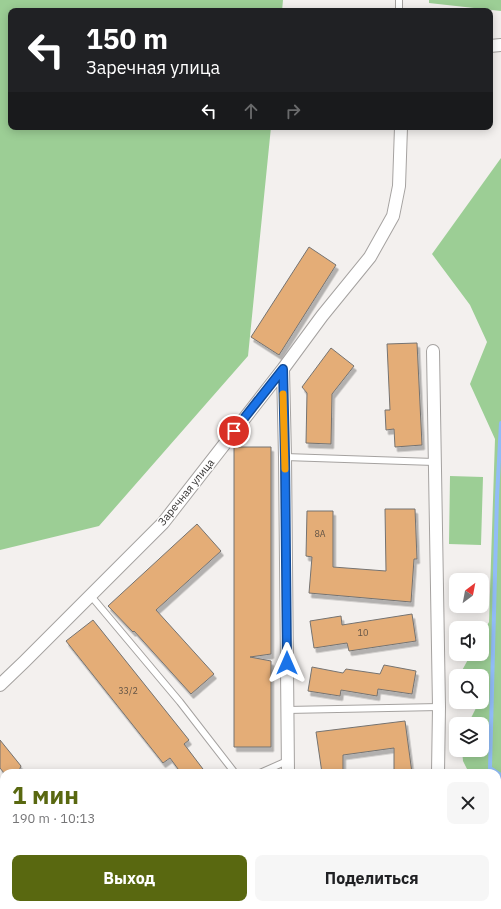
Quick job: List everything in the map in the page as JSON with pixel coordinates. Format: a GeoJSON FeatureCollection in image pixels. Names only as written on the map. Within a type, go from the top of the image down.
{"type":"FeatureCollection","features":[{"type":"Feature","properties":{"kind":"street","name":"Заречная улица"},"geometry":{"type":"LineString","coordinates":[[0,685],[163,523],[283,369],[322,316],[370,257],[393,216],[399,186],[401,130]]}},
{"type":"Feature","properties":{"kind":"street"},"geometry":{"type":"LineString","coordinates":[[433,351],[439,707],[438,769]]}},
{"type":"Feature","properties":{"kind":"street"},"geometry":{"type":"LineString","coordinates":[[283,369],[287,767]]}},
{"type":"Feature","properties":{"kind":"lane"},"geometry":{"type":"LineString","coordinates":[[285,457],[434,462]]}},
{"type":"Feature","properties":{"kind":"lane"},"geometry":{"type":"LineString","coordinates":[[91,596],[180,702],[232,769]]}},
{"type":"Feature","properties":{"kind":"lane"},"geometry":{"type":"LineString","coordinates":[[287,710],[439,707]]}},
{"type":"Feature","properties":{"kind":"green space"},"geometry":{"type":"Polygon","coordinates":[[[0,0],[283,0],[282,8],[8,8],[8,130],[271,130],[248,356],[99,526],[0,550],[0,0]]]}},
{"type":"Feature","properties":{"kind":"green space"},"geometry":{"type":"Polygon","coordinates":[[[429,0],[501,0],[501,11],[493,10],[493,8],[474,8],[429,3],[429,0]]]}},
{"type":"Feature","properties":{"kind":"green space"},"geometry":{"type":"Polygon","coordinates":[[[501,158],[501,769],[467,769],[463,757],[489,757],[489,717],[472,717],[476,709],[489,709],[489,669],[463,669],[467,661],[489,661],[495,439],[470,384],[487,342],[470,305],[432,254],[501,158]]]}},
{"type":"Feature","properties":{"kind":"green space"},"geometry":{"type":"Polygon","coordinates":[[[450,476],[483,477],[481,545],[449,544],[450,476]]]}},
{"type":"Feature","properties":{"kind":"building"},"geometry":{"type":"Polygon","coordinates":[[[309,247],[336,265],[279,355],[251,337],[309,247]]]}},
{"type":"Feature","properties":{"kind":"building"},"geometry":{"type":"Polygon","coordinates":[[[417,343],[422,445],[395,447],[394,429],[386,430],[385,410],[390,410],[387,344],[417,343]]]}},
{"type":"Feature","properties":{"kind":"building"},"geometry":{"type":"Polygon","coordinates":[[[331,348],[354,366],[332,394],[331,444],[306,443],[307,393],[302,387],[331,348]]]}},
{"type":"Feature","properties":{"kind":"building"},"geometry":{"type":"Polygon","coordinates":[[[234,447],[271,447],[271,654],[250,657],[271,661],[271,747],[234,747],[234,447]]]}},
{"type":"Feature","properties":{"kind":"building"},"geometry":{"type":"Polygon","coordinates":[[[385,509],[415,509],[417,559],[414,559],[411,602],[309,593],[312,557],[306,556],[307,511],[333,511],[333,567],[386,571],[385,509]]]}},
{"type":"Feature","properties":{"kind":"building"},"geometry":{"type":"Polygon","coordinates":[[[197,524],[221,551],[156,610],[214,674],[191,694],[134,631],[133,632],[108,606],[197,524]]]}},
{"type":"Feature","properties":{"kind":"building"},"geometry":{"type":"Polygon","coordinates":[[[412,614],[416,641],[349,651],[347,643],[314,648],[310,621],[341,616],[342,625],[412,614]]]}},
{"type":"Feature","properties":{"kind":"building"},"geometry":{"type":"Polygon","coordinates":[[[93,620],[189,740],[184,744],[203,769],[178,769],[170,758],[163,763],[66,641],[93,620]]]}},
{"type":"Feature","properties":{"kind":"building"},"geometry":{"type":"Polygon","coordinates":[[[384,665],[416,671],[412,694],[378,689],[377,696],[341,690],[340,696],[308,691],[312,667],[343,673],[346,669],[380,674],[384,665]]]}},
{"type":"Feature","properties":{"kind":"building"},"geometry":{"type":"Polygon","coordinates":[[[405,721],[411,769],[394,769],[394,748],[343,755],[343,769],[321,769],[316,732],[405,721]]]}},
{"type":"Feature","properties":{"kind":"building"},"geometry":{"type":"Polygon","coordinates":[[[0,740],[21,766],[20,769],[0,768],[0,740]]]}},
{"type":"Feature","properties":{"kind":"waterway"},"geometry":{"type":"LineString","coordinates":[[492,769],[490,768],[497,497],[501,423]]}},
{"type":"Feature","properties":{"kind":"slow traffic"},"geometry":{"type":"LineString","coordinates":[[283,394],[285,469]]}},
{"type":"Feature","properties":{"kind":"route"},"geometry":{"type":"LineString","coordinates":[[234,431],[283,369],[287,663]]}}]}
